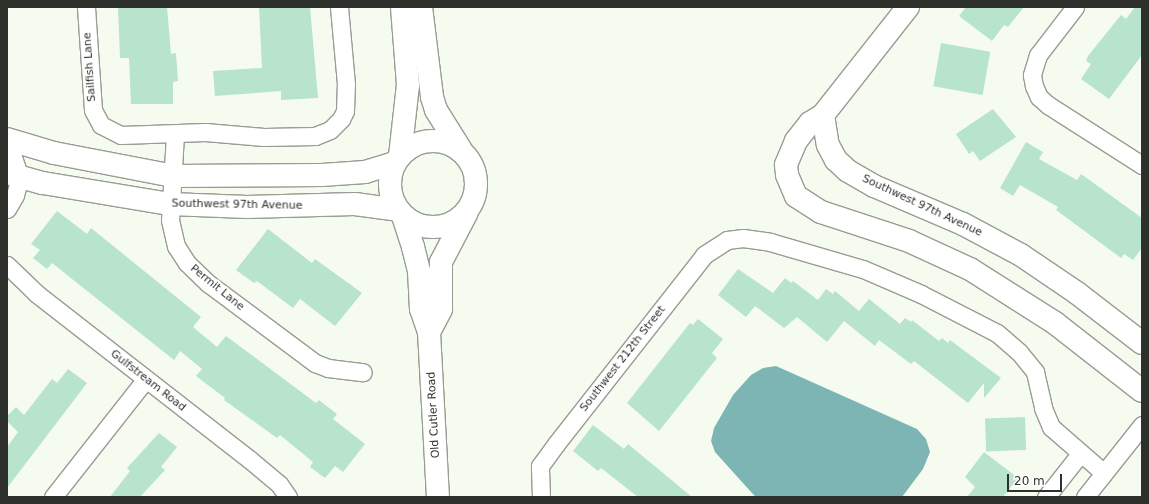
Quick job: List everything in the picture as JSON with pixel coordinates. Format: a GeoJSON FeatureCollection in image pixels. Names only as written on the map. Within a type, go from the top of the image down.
{"type":"FeatureCollection","features":[{"type":"Feature","properties":{"kind":"street","name":"Sailfish Lane"},"geometry":{"type":"LineString","coordinates":[[86,7],[93,110],[101,125],[121,135],[175,134]]}},
{"type":"Feature","properties":{"kind":"street"},"geometry":{"type":"LineString","coordinates":[[175,134],[205,132],[264,137],[315,136],[330,130],[341,119],[345,111],[346,84],[340,7]]}},
{"type":"Feature","properties":{"kind":"street"},"geometry":{"type":"LineString","coordinates":[[402,7],[408,85],[397,159],[390,188],[401,213],[420,225],[437,227],[453,222],[466,212],[475,196],[477,180],[472,163],[461,150],[440,116],[432,98],[421,7]]}},
{"type":"Feature","properties":{"kind":"street"},"geometry":{"type":"LineString","coordinates":[[908,7],[823,115],[810,123],[788,156],[787,174],[796,196],[804,203],[821,212],[909,241],[970,269],[1055,323],[1142,391]]}},
{"type":"Feature","properties":{"kind":"street"},"geometry":{"type":"LineString","coordinates":[[1075,7],[1038,55],[1034,65],[1034,86],[1039,97],[1048,105],[1142,165]]}},
{"type":"Feature","properties":{"kind":"street","name":"Southwest 97th Avenue"},"geometry":{"type":"LineString","coordinates":[[823,115],[832,153],[842,166],[856,176],[970,227],[1021,255],[1077,293],[1142,343]]}},
{"type":"Feature","properties":{"kind":"street","name":"Permit Lane"},"geometry":{"type":"LineString","coordinates":[[175,134],[170,204],[171,231],[176,246],[194,272],[315,363],[328,368],[363,372]]}},
{"type":"Feature","properties":{"kind":"street"},"geometry":{"type":"LineString","coordinates":[[7,209],[15,195],[7,139],[54,153],[173,176],[322,175],[365,172],[397,159],[413,145],[430,140],[446,142],[461,150]]}},
{"type":"Feature","properties":{"kind":"street","name":"Southwest 97th Avenue"},"geometry":{"type":"LineString","coordinates":[[13,176],[170,204],[247,207],[355,204],[401,213]]}},
{"type":"Feature","properties":{"kind":"street","name":"Old Cutler Road"},"geometry":{"type":"LineString","coordinates":[[429,332],[440,309],[441,262],[466,212]]}},
{"type":"Feature","properties":{"kind":"street","name":"Old Cutler Road"},"geometry":{"type":"LineString","coordinates":[[401,213],[413,247],[418,271],[421,309],[429,332],[438,497]]}},
{"type":"Feature","properties":{"kind":"street","name":"Southwest 212th Street"},"geometry":{"type":"LineString","coordinates":[[541,497],[540,466],[556,444],[704,255],[719,244],[735,238],[770,242],[863,269],[921,294],[990,330],[1008,342],[1031,366],[1051,427],[1080,454]]}},
{"type":"Feature","properties":{"kind":"street","name":"Gulfstream Road"},"geometry":{"type":"LineString","coordinates":[[7,265],[38,294],[267,474],[279,484],[288,497]]}},
{"type":"Feature","properties":{"kind":"street"},"geometry":{"type":"LineString","coordinates":[[53,497],[146,379]]}},
{"type":"Feature","properties":{"kind":"street"},"geometry":{"type":"LineString","coordinates":[[1085,497],[1142,425]]}},
{"type":"Feature","properties":{"kind":"street"},"geometry":{"type":"LineString","coordinates":[[1046,497],[1080,454],[1104,473]]}},
{"type":"Feature","properties":{"kind":"water"},"geometry":{"type":"Polygon","coordinates":[[[776,366],[917,429],[926,439],[930,452],[923,469],[902,497],[756,497],[751,492],[715,452],[711,441],[714,428],[733,395],[751,375],[763,368],[776,366]]]}},
{"type":"Feature","properties":{"kind":"building"},"geometry":{"type":"Polygon","coordinates":[[[118,7],[167,7],[171,54],[176,53],[178,81],[173,82],[173,104],[131,104],[129,58],[120,58],[118,7]]]}},
{"type":"Feature","properties":{"kind":"building"},"geometry":{"type":"Polygon","coordinates":[[[259,7],[310,7],[318,98],[281,100],[281,91],[215,96],[213,71],[262,68],[259,7]]]}},
{"type":"Feature","properties":{"kind":"building"},"geometry":{"type":"Polygon","coordinates":[[[966,7],[1024,7],[1008,27],[1004,25],[992,41],[959,16],[966,7]]]}},
{"type":"Feature","properties":{"kind":"building"},"geometry":{"type":"Polygon","coordinates":[[[1135,7],[1142,7],[1142,55],[1109,99],[1081,79],[1091,64],[1086,61],[1088,56],[1121,15],[1126,19],[1135,7]]]}},
{"type":"Feature","properties":{"kind":"building"},"geometry":{"type":"Polygon","coordinates":[[[941,43],[990,52],[983,95],[933,86],[941,43]]]}},
{"type":"Feature","properties":{"kind":"building"},"geometry":{"type":"Polygon","coordinates":[[[993,109],[1016,137],[980,161],[973,151],[969,154],[956,134],[993,109]]]}},
{"type":"Feature","properties":{"kind":"building"},"geometry":{"type":"Polygon","coordinates":[[[1026,142],[1043,152],[1039,159],[1077,180],[1081,174],[1142,218],[1142,248],[1133,260],[1124,254],[1121,258],[1056,210],[1058,207],[1020,185],[1013,196],[1000,188],[1026,142]]]}},
{"type":"Feature","properties":{"kind":"building"},"geometry":{"type":"Polygon","coordinates":[[[57,211],[87,234],[91,228],[201,317],[193,327],[217,347],[226,336],[316,403],[319,400],[337,414],[333,419],[365,444],[343,472],[335,466],[325,478],[310,467],[313,462],[280,435],[277,438],[224,400],[225,398],[196,376],[202,369],[180,351],[174,360],[52,263],[47,269],[33,258],[40,250],[31,244],[57,211]]]}},
{"type":"Feature","properties":{"kind":"building"},"geometry":{"type":"Polygon","coordinates":[[[268,229],[312,263],[315,259],[362,293],[335,326],[300,299],[293,308],[257,281],[254,283],[236,270],[268,229]]]}},
{"type":"Feature","properties":{"kind":"building"},"geometry":{"type":"Polygon","coordinates":[[[738,269],[773,293],[785,278],[791,283],[793,281],[818,300],[826,289],[833,294],[835,291],[859,311],[869,299],[900,324],[905,318],[911,322],[912,320],[939,341],[942,338],[948,343],[950,340],[1001,378],[984,398],[984,383],[968,403],[914,361],[911,364],[879,340],[875,346],[844,321],[827,342],[797,317],[784,328],[755,306],[746,317],[718,295],[738,269]]]}},
{"type":"Feature","properties":{"kind":"building"},"geometry":{"type":"Polygon","coordinates":[[[698,319],[723,339],[712,353],[717,358],[659,431],[627,403],[690,323],[693,325],[698,319]]]}},
{"type":"Feature","properties":{"kind":"building"},"geometry":{"type":"Polygon","coordinates":[[[68,369],[87,383],[7,488],[7,447],[18,432],[7,421],[7,416],[16,407],[24,415],[52,379],[57,383],[68,369]]]}},
{"type":"Feature","properties":{"kind":"building"},"geometry":{"type":"Polygon","coordinates":[[[1025,417],[1026,450],[986,451],[985,418],[1025,417]]]}},
{"type":"Feature","properties":{"kind":"building"},"geometry":{"type":"Polygon","coordinates":[[[593,425],[624,449],[628,444],[692,497],[638,497],[601,468],[598,471],[573,451],[593,425]]]}},
{"type":"Feature","properties":{"kind":"building"},"geometry":{"type":"Polygon","coordinates":[[[159,433],[177,447],[161,467],[165,470],[140,497],[110,497],[130,471],[127,468],[159,433]]]}},
{"type":"Feature","properties":{"kind":"building"},"geometry":{"type":"Polygon","coordinates":[[[984,452],[1018,478],[1003,497],[967,497],[975,487],[965,477],[984,452]]]}}]}
